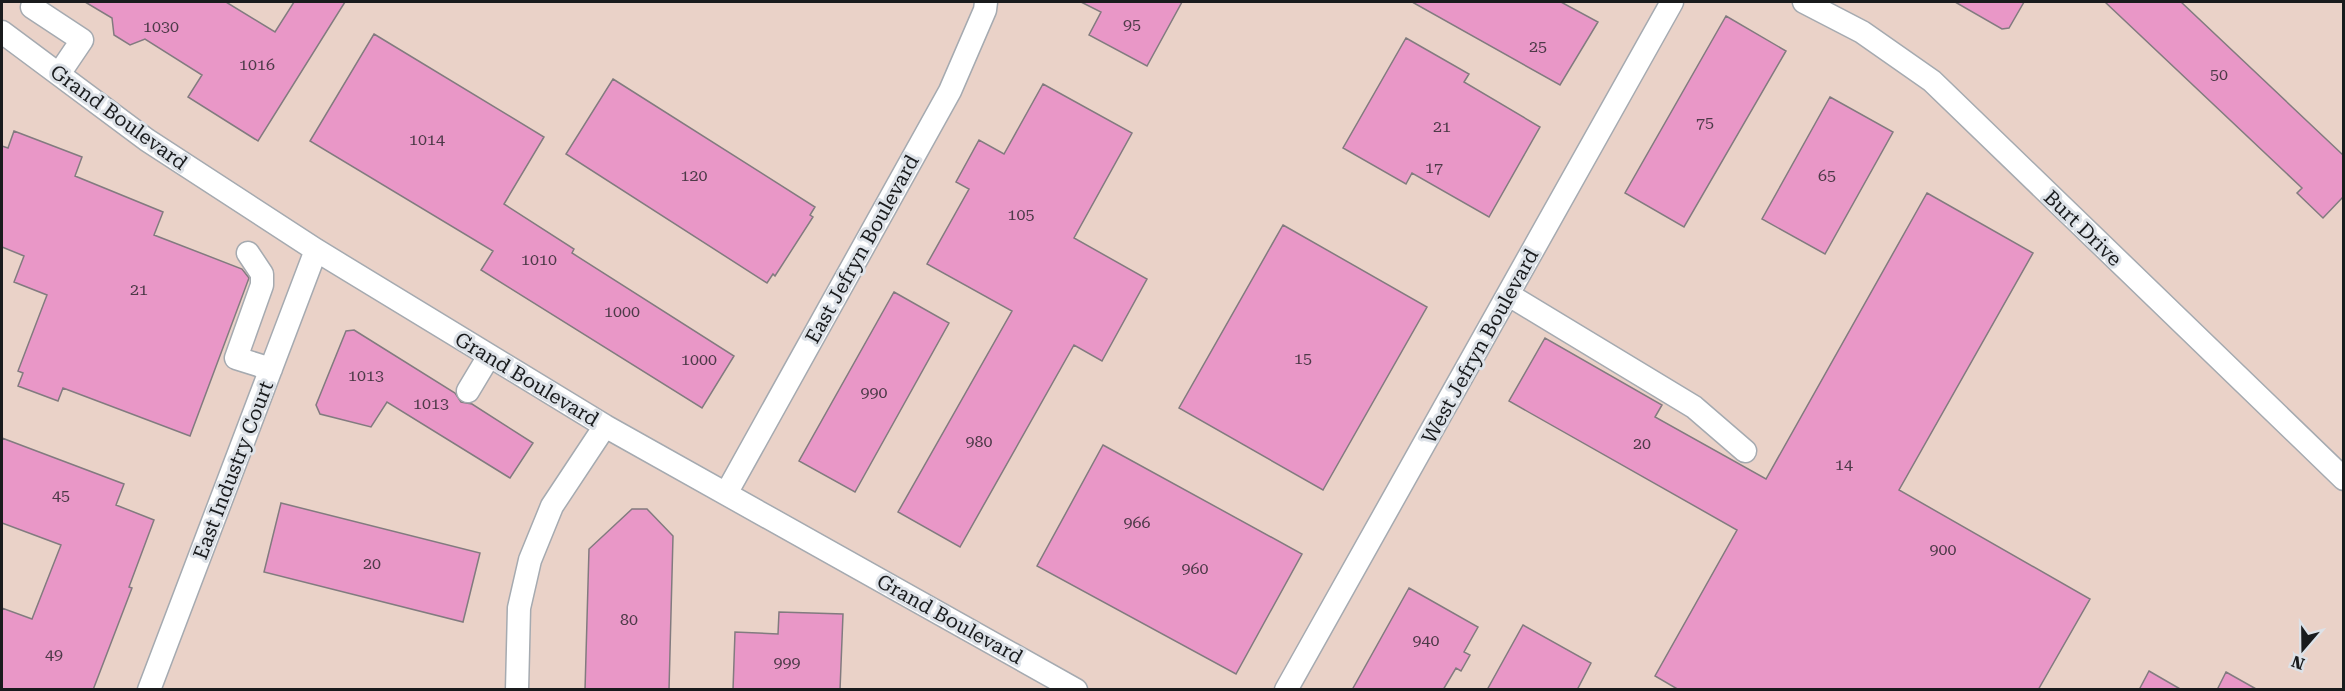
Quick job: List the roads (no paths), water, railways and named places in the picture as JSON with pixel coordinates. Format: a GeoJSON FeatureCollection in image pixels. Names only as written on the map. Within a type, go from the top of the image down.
{"type":"FeatureCollection","features":[{"type":"Feature","properties":{"kind":"street","name":"East Jefryn Boulevard"},"geometry":{"type":"LineString","coordinates":[[727,492],[950,91],[986,10],[986,2]]}},
{"type":"Feature","properties":{"kind":"street","name":"West Jefryn Boulevard"},"geometry":{"type":"LineString","coordinates":[[1286,690],[1672,2]]}},
{"type":"Feature","properties":{"kind":"street","name":"Burt Drive"},"geometry":{"type":"LineString","coordinates":[[1804,2],[1862,32],[1932,81],[2343,479]]}},
{"type":"Feature","properties":{"kind":"street"},"geometry":{"type":"LineString","coordinates":[[33,7],[82,40],[59,74]]}},
{"type":"Feature","properties":{"kind":"street","name":"Grand Boulevard"},"geometry":{"type":"LineString","coordinates":[[2,32],[147,140],[316,250],[489,356],[604,426],[727,492],[1076,690]]}},
{"type":"Feature","properties":{"kind":"street","name":"East Industry Court"},"geometry":{"type":"LineString","coordinates":[[149,690],[316,250]]}},
{"type":"Feature","properties":{"kind":"street"},"geometry":{"type":"LineString","coordinates":[[249,253],[262,274],[262,285],[236,358],[271,369]]}},
{"type":"Feature","properties":{"kind":"street"},"geometry":{"type":"LineString","coordinates":[[1509,295],[1694,406],[1744,451]]}},
{"type":"Feature","properties":{"kind":"street"},"geometry":{"type":"LineString","coordinates":[[468,391],[489,356]]}},
{"type":"Feature","properties":{"kind":"street"},"geometry":{"type":"LineString","coordinates":[[517,690],[519,608],[530,560],[552,506],[604,426]]}}]}
